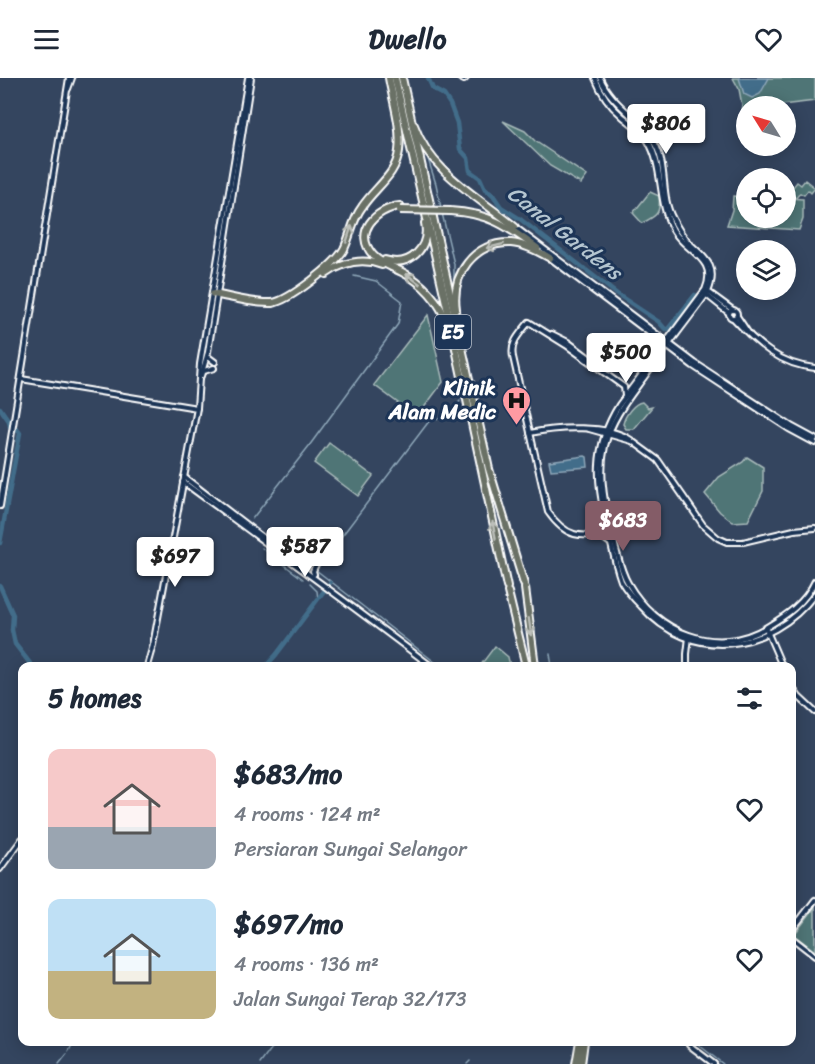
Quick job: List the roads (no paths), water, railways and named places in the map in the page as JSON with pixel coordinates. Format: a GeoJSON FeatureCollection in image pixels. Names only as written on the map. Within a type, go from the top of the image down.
{"type":"FeatureCollection","features":[{"type":"Feature","properties":{"kind":"highway"},"geometry":{"type":"LineString","coordinates":[[215,295],[268,303],[280,301],[328,268],[338,258],[346,245],[358,212],[385,182],[397,161],[399,135],[389,78]]}},
{"type":"Feature","properties":{"kind":"highway","name":"E5"},"geometry":{"type":"LineString","coordinates":[[395,78],[525,662]]}},
{"type":"Feature","properties":{"kind":"highway"},"geometry":{"type":"LineString","coordinates":[[402,78],[418,134],[431,158],[446,173],[515,227]]}},
{"type":"Feature","properties":{"kind":"highway","name":"E5"},"geometry":{"type":"LineString","coordinates":[[402,78],[489,469],[524,586],[535,662]]}},
{"type":"Feature","properties":{"kind":"highway"},"geometry":{"type":"LineString","coordinates":[[400,208],[378,216],[369,235],[370,244],[377,255],[395,262],[411,258],[424,245],[426,229],[421,196]]}},
{"type":"Feature","properties":{"kind":"highway"},"geometry":{"type":"LineString","coordinates":[[457,356],[446,320],[434,299],[410,276],[372,254],[367,244],[366,234],[369,223],[377,213],[388,208],[400,208],[489,214],[515,227]]}},
{"type":"Feature","properties":{"kind":"highway"},"geometry":{"type":"LineString","coordinates":[[450,210],[494,219],[550,258]]}},
{"type":"Feature","properties":{"kind":"highway"},"geometry":{"type":"LineString","coordinates":[[459,333],[455,302],[457,281],[464,267],[476,254],[493,245],[511,243],[526,246],[550,258]]}},
{"type":"Feature","properties":{"kind":"highway"},"geometry":{"type":"LineString","coordinates":[[215,295],[263,306],[277,305],[343,265],[367,262],[394,268]]}},
{"type":"Feature","properties":{"kind":"highway"},"geometry":{"type":"LineString","coordinates":[[576,1064],[581,1046]]}},
{"type":"Feature","properties":{"kind":"highway"},"geometry":{"type":"LineString","coordinates":[[581,1064],[582,1046]]}},
{"type":"Feature","properties":{"kind":"main road"},"geometry":{"type":"LineString","coordinates":[[0,506],[70,78]]}},
{"type":"Feature","properties":{"kind":"main road"},"geometry":{"type":"LineString","coordinates":[[202,374],[200,364],[215,295],[249,78]]}},
{"type":"Feature","properties":{"kind":"main road"},"geometry":{"type":"LineString","coordinates":[[202,374],[214,365],[208,358],[208,352],[249,78]]}},
{"type":"Feature","properties":{"kind":"main road"},"geometry":{"type":"LineString","coordinates":[[460,78],[464,80],[466,78]]}},
{"type":"Feature","properties":{"kind":"main road"},"geometry":{"type":"LineString","coordinates":[[595,78],[610,105],[640,131],[651,147],[658,168],[662,202],[669,222],[681,242],[705,262],[708,280],[705,292]]}},
{"type":"Feature","properties":{"kind":"main road"},"geometry":{"type":"LineString","coordinates":[[600,78],[615,102],[644,129],[656,145],[671,217],[682,235],[704,256],[711,267],[712,280],[676,332],[624,397],[607,433],[598,481],[617,570],[626,589],[656,622],[682,637],[709,641],[730,642],[777,627],[797,614],[815,594]]}},
{"type":"Feature","properties":{"kind":"main road"},"geometry":{"type":"LineString","coordinates":[[238,156],[246,149]]}},
{"type":"Feature","properties":{"kind":"main road"},"geometry":{"type":"LineString","coordinates":[[515,227],[693,366]]}},
{"type":"Feature","properties":{"kind":"main road"},"geometry":{"type":"LineString","coordinates":[[550,258],[657,337],[659,348],[649,365]]}},
{"type":"Feature","properties":{"kind":"main road"},"geometry":{"type":"LineString","coordinates":[[705,292],[731,311],[764,348],[782,360],[801,367],[815,368]]}},
{"type":"Feature","properties":{"kind":"main road"},"geometry":{"type":"LineString","coordinates":[[610,533],[582,536],[569,533],[548,512],[512,352],[514,343],[529,322],[568,342],[624,384],[635,383]]}},
{"type":"Feature","properties":{"kind":"main road"},"geometry":{"type":"LineString","coordinates":[[657,337],[676,332]]}},
{"type":"Feature","properties":{"kind":"main road"},"geometry":{"type":"LineString","coordinates":[[676,332],[675,341],[678,351]]}},
{"type":"Feature","properties":{"kind":"main road"},"geometry":{"type":"LineString","coordinates":[[549,333],[624,387],[624,397]]}},
{"type":"Feature","properties":{"kind":"main road"},"geometry":{"type":"LineString","coordinates":[[666,344],[815,441]]}},
{"type":"Feature","properties":{"kind":"main road"},"geometry":{"type":"LineString","coordinates":[[593,430],[611,421],[659,357],[666,344]]}},
{"type":"Feature","properties":{"kind":"main road"},"geometry":{"type":"LineString","coordinates":[[148,662],[208,352]]}},
{"type":"Feature","properties":{"kind":"main road"},"geometry":{"type":"LineString","coordinates":[[659,357],[671,352],[797,434],[815,441]]}},
{"type":"Feature","properties":{"kind":"main road"},"geometry":{"type":"LineString","coordinates":[[586,356],[589,361]]}},
{"type":"Feature","properties":{"kind":"main road"},"geometry":{"type":"LineString","coordinates":[[21,379],[197,408]]}},
{"type":"Feature","properties":{"kind":"main road"},"geometry":{"type":"LineString","coordinates":[[611,421],[617,436]]}},
{"type":"Feature","properties":{"kind":"main road"},"geometry":{"type":"LineString","coordinates":[[530,433],[567,428],[593,430],[631,440],[658,460],[703,525],[718,538],[727,542],[742,543],[794,530],[815,528]]}},
{"type":"Feature","properties":{"kind":"main road"},"geometry":{"type":"LineString","coordinates":[[593,430],[600,436],[603,446],[602,482],[610,533],[622,571],[630,587],[658,619],[698,642],[709,644],[761,636],[766,636],[772,641]]}},
{"type":"Feature","properties":{"kind":"main road"},"geometry":{"type":"LineString","coordinates":[[603,446],[617,436]]}},
{"type":"Feature","properties":{"kind":"main road"},"geometry":{"type":"LineString","coordinates":[[186,470],[188,478],[195,487]]}},
{"type":"Feature","properties":{"kind":"main road"},"geometry":{"type":"LineString","coordinates":[[184,479],[426,662]]}},
{"type":"Feature","properties":{"kind":"main road"},"geometry":{"type":"LineString","coordinates":[[180,500],[186,489],[195,487]]}},
{"type":"Feature","properties":{"kind":"main road"},"geometry":{"type":"LineString","coordinates":[[599,535],[606,525]]}},
{"type":"Feature","properties":{"kind":"main road"},"geometry":{"type":"LineString","coordinates":[[599,535],[610,543]]}},
{"type":"Feature","properties":{"kind":"main road"},"geometry":{"type":"LineString","coordinates":[[295,562],[304,567],[314,563],[313,572],[316,578]]}},
{"type":"Feature","properties":{"kind":"main road"},"geometry":{"type":"LineString","coordinates":[[761,636],[796,608],[810,592],[815,581]]}},
{"type":"Feature","properties":{"kind":"main road"},"geometry":{"type":"LineString","coordinates":[[772,641],[772,633],[777,627]]}},
{"type":"Feature","properties":{"kind":"main road"},"geometry":{"type":"LineString","coordinates":[[765,631],[772,641],[780,662]]}},
{"type":"Feature","properties":{"kind":"main road"},"geometry":{"type":"LineString","coordinates":[[682,637],[688,647]]}},
{"type":"Feature","properties":{"kind":"main road"},"geometry":{"type":"LineString","coordinates":[[687,662],[690,638]]}},
{"type":"Feature","properties":{"kind":"main road"},"geometry":{"type":"LineString","coordinates":[[688,647],[698,642]]}},
{"type":"Feature","properties":{"kind":"main road"},"geometry":{"type":"LineString","coordinates":[[796,693],[815,712]]}},
{"type":"Feature","properties":{"kind":"main road"},"geometry":{"type":"LineString","coordinates":[[0,868],[18,844]]}},
{"type":"Feature","properties":{"kind":"main road"},"geometry":{"type":"LineString","coordinates":[[796,925],[815,900]]}},
{"type":"Feature","properties":{"kind":"main road"},"geometry":{"type":"LineString","coordinates":[[796,941],[815,956]]}},
{"type":"Feature","properties":{"kind":"main road"},"geometry":{"type":"LineString","coordinates":[[693,1046],[714,1064]]}},
{"type":"Feature","properties":{"kind":"water"},"geometry":{"type":"Polygon","coordinates":[[[739,78],[769,78],[760,94],[748,96],[744,94],[739,78]]]}},
{"type":"Feature","properties":{"kind":"water"},"geometry":{"type":"Polygon","coordinates":[[[585,456],[588,467],[551,470],[549,461],[585,456]]]}},
{"type":"Feature","properties":{"kind":"waterway","name":"Canal Gardens"},"geometry":{"type":"LineString","coordinates":[[428,78],[433,89],[444,95],[450,104],[457,123],[460,149],[468,158],[470,171],[480,178],[485,189],[493,195],[501,207],[617,294],[659,322],[665,329],[668,329],[695,295]]}},
{"type":"Feature","properties":{"kind":"waterway"},"geometry":{"type":"LineString","coordinates":[[428,159],[441,208]]}},
{"type":"Feature","properties":{"kind":"waterway"},"geometry":{"type":"LineString","coordinates":[[442,213],[454,264],[454,280]]}},
{"type":"Feature","properties":{"kind":"waterway"},"geometry":{"type":"LineString","coordinates":[[252,519],[309,446],[398,324],[402,301],[376,281],[354,276]]}},
{"type":"Feature","properties":{"kind":"waterway"},"geometry":{"type":"LineString","coordinates":[[435,662],[316,570],[430,420],[449,416],[460,401]]}},
{"type":"Feature","properties":{"kind":"waterway"},"geometry":{"type":"LineString","coordinates":[[0,408],[9,421],[10,427]]}},
{"type":"Feature","properties":{"kind":"waterway"},"geometry":{"type":"LineString","coordinates":[[0,543],[20,433],[17,429]]}},
{"type":"Feature","properties":{"kind":"waterway"},"geometry":{"type":"LineString","coordinates":[[262,548],[303,579]]}},
{"type":"Feature","properties":{"kind":"waterway"},"geometry":{"type":"LineString","coordinates":[[270,662],[330,583]]}},
{"type":"Feature","properties":{"kind":"waterway"},"geometry":{"type":"LineString","coordinates":[[310,584],[317,591],[318,599]]}},
{"type":"Feature","properties":{"kind":"waterway"},"geometry":{"type":"LineString","coordinates":[[0,586],[13,615],[12,630],[15,644],[29,662]]}},
{"type":"Feature","properties":{"kind":"waterway"},"geometry":{"type":"LineString","coordinates":[[550,654],[551,662]]}},
{"type":"Feature","properties":{"kind":"waterway"},"geometry":{"type":"LineString","coordinates":[[69,1051],[72,1046]]}},
{"type":"Feature","properties":{"kind":"waterway"},"geometry":{"type":"LineString","coordinates":[[260,1064],[273,1046]]}},
{"type":"Feature","properties":{"kind":"waterway"},"geometry":{"type":"LineString","coordinates":[[700,1046],[723,1064]]}},
{"type":"Feature","properties":{"kind":"waterway"},"geometry":{"type":"LineString","coordinates":[[59,1064],[67,1054]]}},
{"type":"Feature","properties":{"kind":"waterway"},"geometry":{"type":"LineString","coordinates":[[467,1064],[470,1061]]}},
{"type":"Feature","properties":{"kind":"place","name":"Klinik Alam Medic"},"geometry":{"type":"Point","coordinates":[517,426]}}]}
